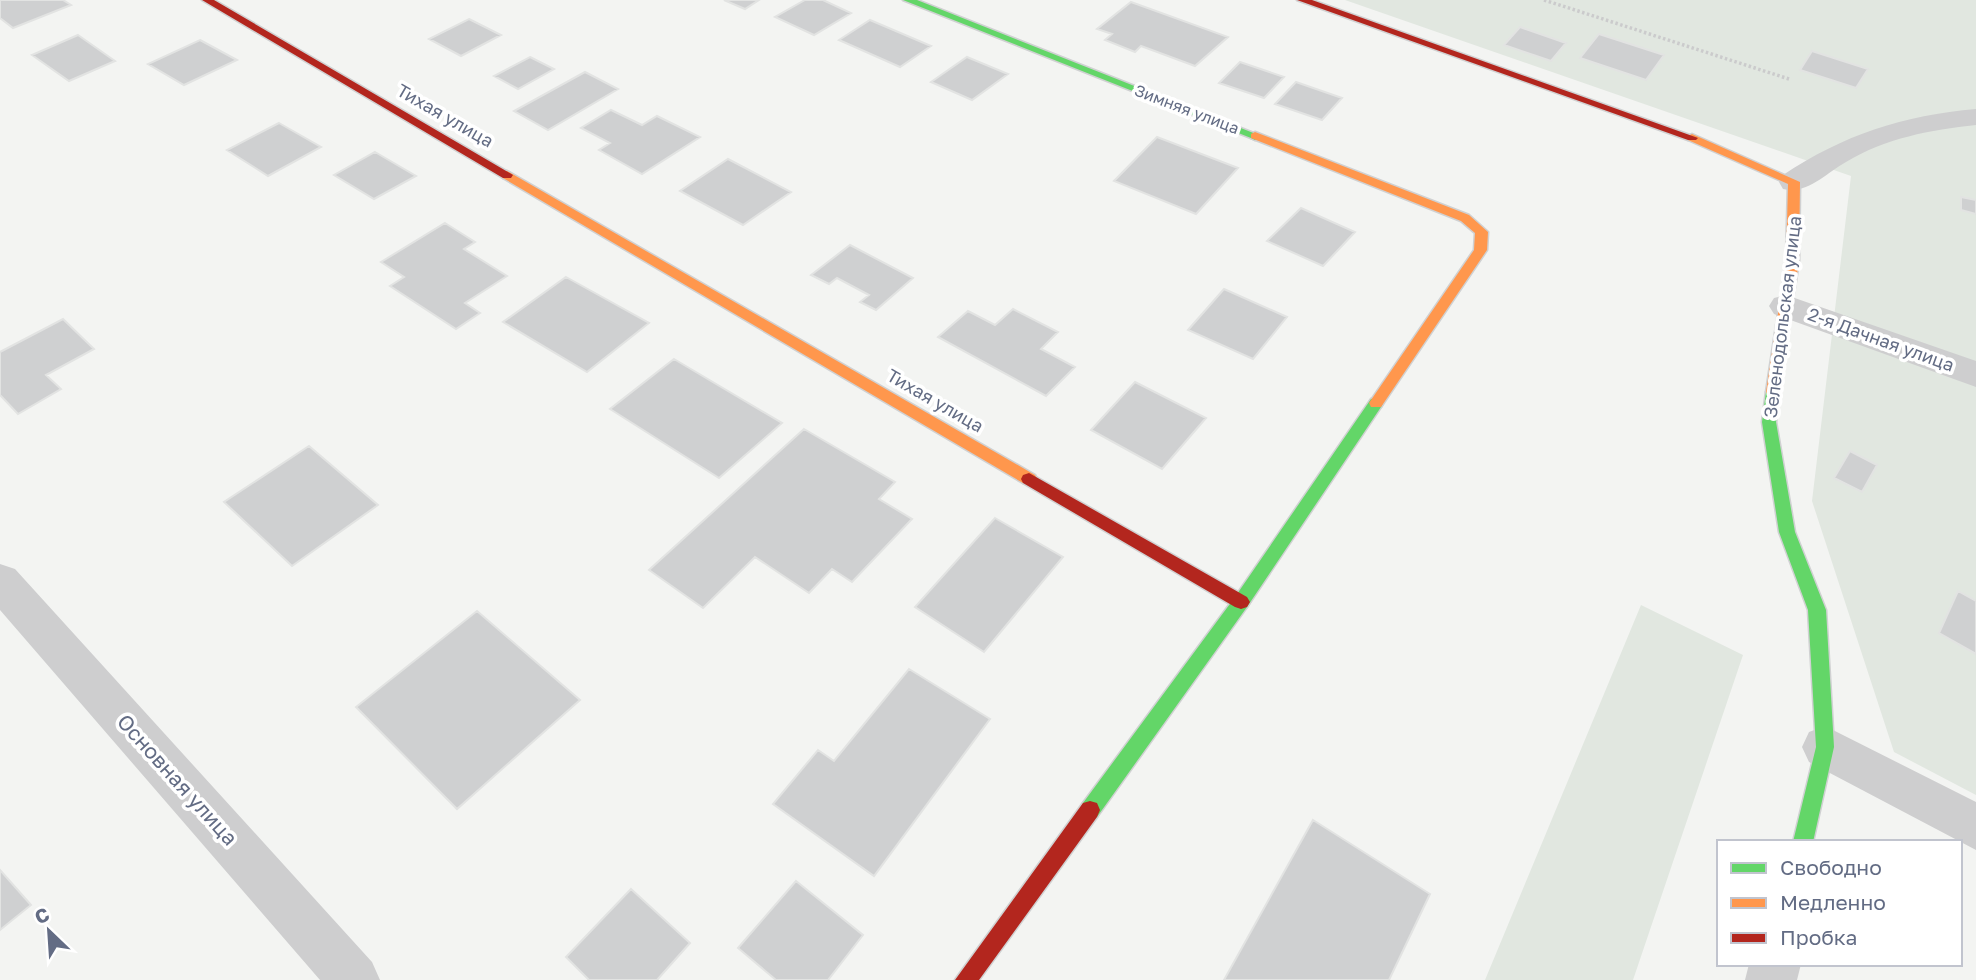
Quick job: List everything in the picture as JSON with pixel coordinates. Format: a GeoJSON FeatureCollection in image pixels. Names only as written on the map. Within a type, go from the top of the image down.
{"type":"FeatureCollection","features":[{"type":"Feature","properties":{"kind":"street","name":"Тихая улица"},"geometry":{"type":"LineString","coordinates":[[207,0],[1241,602]]}},
{"type":"Feature","properties":{"kind":"street","name":"Зимняя улица"},"geometry":{"type":"LineString","coordinates":[[908,0],[1465,218],[1482,232],[1480,250],[1241,602]]}},
{"type":"Feature","properties":{"kind":"street"},"geometry":{"type":"LineString","coordinates":[[1302,0],[1682,133],[1794,182],[1824,159],[1889,131],[1934,121],[1976,117]]}},
{"type":"Feature","properties":{"kind":"street","name":"Зеленодольская улица"},"geometry":{"type":"LineString","coordinates":[[1794,182],[1796,207],[1786,306],[1769,422],[1787,532],[1817,610],[1825,747],[1803,840]]}},
{"type":"Feature","properties":{"kind":"street","name":"2-я Дачная улица"},"geometry":{"type":"LineString","coordinates":[[1786,306],[1976,374]]}},
{"type":"Feature","properties":{"kind":"street","name":"Основная улица"},"geometry":{"type":"LineString","coordinates":[[0,581],[354,980]]}},
{"type":"Feature","properties":{"kind":"street"},"geometry":{"type":"LineString","coordinates":[[965,980],[1241,602]]}},
{"type":"Feature","properties":{"kind":"street"},"geometry":{"type":"LineString","coordinates":[[1825,747],[1976,827]]}},
{"type":"Feature","properties":{"kind":"path"},"geometry":{"type":"LineString","coordinates":[[1544,0],[1789,79]]}},
{"type":"Feature","properties":{"kind":"shaded area"},"geometry":{"type":"Polygon","coordinates":[[[1345,0],[1976,0],[1976,795],[1894,752],[1812,501],[1851,176],[1345,0]]]}},
{"type":"Feature","properties":{"kind":"shaded area"},"geometry":{"type":"Polygon","coordinates":[[[1641,605],[1743,655],[1633,980],[1485,980],[1641,605]]]}},
{"type":"Feature","properties":{"kind":"building"},"geometry":{"type":"Polygon","coordinates":[[[0,0],[63,0],[71,5],[13,28],[0,18],[0,0]]]}},
{"type":"Feature","properties":{"kind":"building"},"geometry":{"type":"Polygon","coordinates":[[[724,0],[759,0],[745,9],[724,0]]]}},
{"type":"Feature","properties":{"kind":"building"},"geometry":{"type":"Polygon","coordinates":[[[805,0],[823,0],[851,13],[814,35],[775,17],[805,0]]]}},
{"type":"Feature","properties":{"kind":"building"},"geometry":{"type":"Polygon","coordinates":[[[1131,2],[1228,37],[1195,66],[1141,46],[1135,52],[1105,40],[1112,34],[1097,29],[1131,2]]]}},
{"type":"Feature","properties":{"kind":"building"},"geometry":{"type":"Polygon","coordinates":[[[469,19],[501,35],[461,56],[429,39],[469,19]]]}},
{"type":"Feature","properties":{"kind":"building"},"geometry":{"type":"Polygon","coordinates":[[[870,20],[931,46],[900,67],[839,40],[870,20]]]}},
{"type":"Feature","properties":{"kind":"building"},"geometry":{"type":"Polygon","coordinates":[[[1520,27],[1566,43],[1551,61],[1504,45],[1520,27]]]}},
{"type":"Feature","properties":{"kind":"building"},"geometry":{"type":"Polygon","coordinates":[[[1599,34],[1664,55],[1646,80],[1580,58],[1599,34]]]}},
{"type":"Feature","properties":{"kind":"building"},"geometry":{"type":"Polygon","coordinates":[[[78,35],[115,61],[69,81],[32,55],[78,35]]]}},
{"type":"Feature","properties":{"kind":"building"},"geometry":{"type":"Polygon","coordinates":[[[200,40],[237,60],[184,85],[148,64],[200,40]]]}},
{"type":"Feature","properties":{"kind":"building"},"geometry":{"type":"Polygon","coordinates":[[[1812,51],[1868,69],[1856,88],[1800,70],[1812,51]]]}},
{"type":"Feature","properties":{"kind":"building"},"geometry":{"type":"Polygon","coordinates":[[[530,57],[554,69],[518,89],[494,76],[530,57]]]}},
{"type":"Feature","properties":{"kind":"building"},"geometry":{"type":"Polygon","coordinates":[[[967,57],[1008,74],[972,100],[931,82],[967,57]]]}},
{"type":"Feature","properties":{"kind":"building"},"geometry":{"type":"Polygon","coordinates":[[[1240,62],[1284,77],[1264,98],[1219,83],[1240,62]]]}},
{"type":"Feature","properties":{"kind":"building"},"geometry":{"type":"Polygon","coordinates":[[[585,72],[618,89],[548,130],[514,111],[585,72]]]}},
{"type":"Feature","properties":{"kind":"building"},"geometry":{"type":"Polygon","coordinates":[[[1296,82],[1342,98],[1322,120],[1275,104],[1296,82]]]}},
{"type":"Feature","properties":{"kind":"building"},"geometry":{"type":"Polygon","coordinates":[[[611,110],[642,125],[657,116],[700,137],[642,174],[599,150],[610,143],[581,128],[611,110]]]}},
{"type":"Feature","properties":{"kind":"building"},"geometry":{"type":"Polygon","coordinates":[[[279,123],[321,147],[268,176],[227,150],[279,123]]]}},
{"type":"Feature","properties":{"kind":"building"},"geometry":{"type":"Polygon","coordinates":[[[1157,137],[1238,168],[1196,214],[1114,181],[1157,137]]]}},
{"type":"Feature","properties":{"kind":"building"},"geometry":{"type":"Polygon","coordinates":[[[375,152],[416,176],[374,199],[334,175],[375,152]]]}},
{"type":"Feature","properties":{"kind":"building"},"geometry":{"type":"Polygon","coordinates":[[[728,159],[791,192],[743,225],[680,191],[728,159]]]}},
{"type":"Feature","properties":{"kind":"building"},"geometry":{"type":"Polygon","coordinates":[[[1961,197],[1976,200],[1976,214],[1961,210],[1961,197]]]}},
{"type":"Feature","properties":{"kind":"building"},"geometry":{"type":"Polygon","coordinates":[[[1301,208],[1355,232],[1323,266],[1267,241],[1301,208]]]}},
{"type":"Feature","properties":{"kind":"building"},"geometry":{"type":"Polygon","coordinates":[[[445,223],[475,242],[464,249],[507,276],[465,303],[480,313],[456,329],[390,286],[404,277],[381,262],[445,223]]]}},
{"type":"Feature","properties":{"kind":"building"},"geometry":{"type":"Polygon","coordinates":[[[850,245],[913,278],[876,310],[860,302],[869,295],[837,278],[829,284],[811,275],[850,245]]]}},
{"type":"Feature","properties":{"kind":"building"},"geometry":{"type":"Polygon","coordinates":[[[566,277],[649,323],[587,372],[503,322],[566,277]]]}},
{"type":"Feature","properties":{"kind":"building"},"geometry":{"type":"Polygon","coordinates":[[[1224,289],[1287,317],[1253,359],[1188,330],[1224,289]]]}},
{"type":"Feature","properties":{"kind":"building"},"geometry":{"type":"Polygon","coordinates":[[[1013,309],[1058,332],[1041,349],[1075,367],[1046,396],[938,337],[968,311],[995,325],[1013,309]]]}},
{"type":"Feature","properties":{"kind":"building"},"geometry":{"type":"Polygon","coordinates":[[[63,319],[94,349],[46,375],[61,389],[18,414],[0,395],[0,352],[63,319]]]}},
{"type":"Feature","properties":{"kind":"building"},"geometry":{"type":"Polygon","coordinates":[[[674,359],[782,423],[719,478],[610,409],[674,359]]]}},
{"type":"Feature","properties":{"kind":"building"},"geometry":{"type":"Polygon","coordinates":[[[1135,382],[1206,418],[1162,469],[1091,430],[1135,382]]]}},
{"type":"Feature","properties":{"kind":"building"},"geometry":{"type":"Polygon","coordinates":[[[804,429],[895,482],[879,499],[912,519],[852,582],[832,569],[809,593],[755,557],[703,608],[649,570],[804,429]]]}},
{"type":"Feature","properties":{"kind":"building"},"geometry":{"type":"Polygon","coordinates":[[[309,446],[378,505],[292,566],[224,502],[309,446]]]}},
{"type":"Feature","properties":{"kind":"building"},"geometry":{"type":"Polygon","coordinates":[[[1850,451],[1877,465],[1862,492],[1834,478],[1850,451]]]}},
{"type":"Feature","properties":{"kind":"building"},"geometry":{"type":"Polygon","coordinates":[[[995,518],[1063,557],[984,652],[915,607],[995,518]]]}},
{"type":"Feature","properties":{"kind":"building"},"geometry":{"type":"Polygon","coordinates":[[[1958,591],[1976,601],[1976,654],[1939,633],[1958,591]]]}},
{"type":"Feature","properties":{"kind":"building"},"geometry":{"type":"Polygon","coordinates":[[[477,611],[580,700],[457,809],[356,707],[477,611]]]}},
{"type":"Feature","properties":{"kind":"building"},"geometry":{"type":"Polygon","coordinates":[[[909,669],[990,719],[874,876],[773,804],[818,750],[834,761],[909,669]]]}},
{"type":"Feature","properties":{"kind":"building"},"geometry":{"type":"Polygon","coordinates":[[[1313,820],[1430,894],[1389,980],[1224,980],[1313,820]]]}},
{"type":"Feature","properties":{"kind":"building"},"geometry":{"type":"Polygon","coordinates":[[[0,870],[31,905],[0,930],[0,870]]]}},
{"type":"Feature","properties":{"kind":"building"},"geometry":{"type":"Polygon","coordinates":[[[796,881],[863,935],[828,980],[776,980],[738,948],[796,881]]]}},
{"type":"Feature","properties":{"kind":"building"},"geometry":{"type":"Polygon","coordinates":[[[631,889],[690,943],[657,980],[589,980],[566,957],[631,889]]]}},
{"type":"Feature","properties":{"kind":"traffic: fast"},"geometry":{"type":"LineString","coordinates":[[908,0],[1255,136]]}},
{"type":"Feature","properties":{"kind":"traffic: fast"},"geometry":{"type":"LineString","coordinates":[[1773,392],[1769,422],[1787,532],[1817,610],[1825,747],[1803,840]]}},
{"type":"Feature","properties":{"kind":"traffic: fast"},"geometry":{"type":"LineString","coordinates":[[1090,810],[1241,602],[1376,403]]}},
{"type":"Feature","properties":{"kind":"traffic: slow"},"geometry":{"type":"LineString","coordinates":[[1255,136],[1465,218],[1482,232],[1480,250],[1376,403]]}},
{"type":"Feature","properties":{"kind":"traffic: slow"},"geometry":{"type":"LineString","coordinates":[[1692,138],[1794,182],[1793,261],[1773,392]]}},
{"type":"Feature","properties":{"kind":"traffic: slow"},"geometry":{"type":"LineString","coordinates":[[507,175],[1029,479]]}},
{"type":"Feature","properties":{"kind":"traffic: jam"},"geometry":{"type":"LineString","coordinates":[[207,0],[507,175]]}},
{"type":"Feature","properties":{"kind":"traffic: jam"},"geometry":{"type":"LineString","coordinates":[[1302,0],[1692,138]]}},
{"type":"Feature","properties":{"kind":"traffic: jam"},"geometry":{"type":"LineString","coordinates":[[1029,479],[1241,602]]}},
{"type":"Feature","properties":{"kind":"traffic: jam"},"geometry":{"type":"LineString","coordinates":[[966,980],[1090,810]]}}]}
